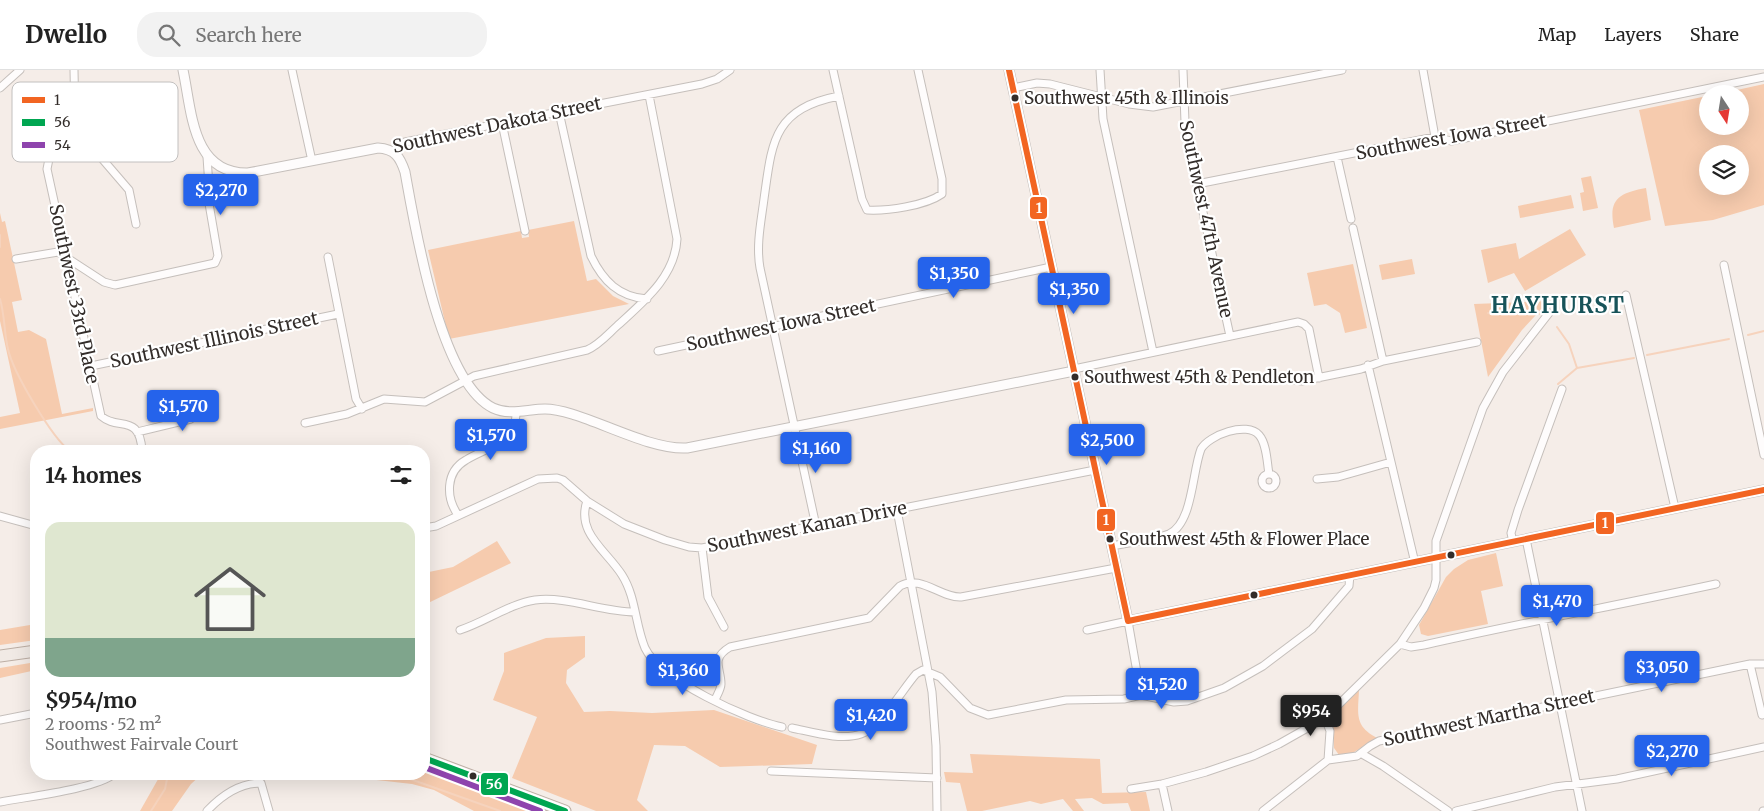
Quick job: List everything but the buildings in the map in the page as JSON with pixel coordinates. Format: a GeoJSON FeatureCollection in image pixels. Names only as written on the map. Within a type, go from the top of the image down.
{"type":"FeatureCollection","features":[{"type":"Feature","properties":{"kind":"main road"},"geometry":{"type":"LineString","coordinates":[[0,656],[30,652]]}},
{"type":"Feature","properties":{"kind":"main road"},"geometry":{"type":"LineString","coordinates":[[430,760],[565,811]]}},
{"type":"Feature","properties":{"kind":"street"},"geometry":{"type":"LineString","coordinates":[[0,88],[20,70]]}},
{"type":"Feature","properties":{"kind":"street"},"geometry":{"type":"LineString","coordinates":[[16,259],[54,252],[65,256],[104,282],[115,285],[211,265],[217,261],[218,256],[206,198],[209,186],[207,157],[199,141],[183,70]]}},
{"type":"Feature","properties":{"kind":"street"},"geometry":{"type":"LineString","coordinates":[[292,70],[312,161]]}},
{"type":"Feature","properties":{"kind":"street","name":"Southwest Dakota Street"},"geometry":{"type":"LineString","coordinates":[[240,173],[378,148],[393,151],[405,142],[710,82],[730,70]]}},
{"type":"Feature","properties":{"kind":"street"},"geometry":{"type":"LineString","coordinates":[[833,70],[861,193],[867,210],[889,210],[929,200],[942,194],[942,184],[918,70]]}},
{"type":"Feature","properties":{"kind":"street"},"geometry":{"type":"LineString","coordinates":[[1009,70],[1128,621],[1141,695]]}},
{"type":"Feature","properties":{"kind":"street"},"geometry":{"type":"LineString","coordinates":[[1100,70],[1100,97],[1107,140],[1153,352]]}},
{"type":"Feature","properties":{"kind":"street","name":"Southwest 47th Avenue"},"geometry":{"type":"LineString","coordinates":[[1183,70],[1189,148],[1230,336]]}},
{"type":"Feature","properties":{"kind":"street"},"geometry":{"type":"LineString","coordinates":[[1013,88],[1037,83],[1050,84],[1148,107],[1184,102],[1342,70]]}},
{"type":"Feature","properties":{"kind":"street"},"geometry":{"type":"LineString","coordinates":[[1423,70],[1435,136]]}},
{"type":"Feature","properties":{"kind":"street","name":"Southwest Iowa Street"},"geometry":{"type":"LineString","coordinates":[[1197,184],[1435,136],[1451,141],[1458,140],[1764,77]]}},
{"type":"Feature","properties":{"kind":"street"},"geometry":{"type":"LineString","coordinates":[[305,423],[362,409],[384,399],[425,402],[466,380],[593,348],[647,298],[665,276],[676,249],[677,239],[649,95]]}},
{"type":"Feature","properties":{"kind":"street"},"geometry":{"type":"LineString","coordinates":[[816,526],[758,252],[773,144],[785,122],[801,109],[813,103],[839,96]]}},
{"type":"Feature","properties":{"kind":"street"},"geometry":{"type":"LineString","coordinates":[[559,112],[591,256],[598,271],[614,288],[627,296],[647,298]]}},
{"type":"Feature","properties":{"kind":"street"},"geometry":{"type":"LineString","coordinates":[[502,123],[525,231]]}},
{"type":"Feature","properties":{"kind":"street"},"geometry":{"type":"LineString","coordinates":[[393,151],[398,156],[405,172],[439,326],[466,380],[489,405],[502,411],[516,412],[544,409],[560,411],[655,443],[678,448],[795,427],[1069,372],[1074,369],[1298,322],[1304,324],[1309,329],[1319,378]]}},
{"type":"Feature","properties":{"kind":"street"},"geometry":{"type":"LineString","coordinates":[[207,157],[216,164],[240,173]]}},
{"type":"Feature","properties":{"kind":"street"},"geometry":{"type":"LineString","coordinates":[[1337,157],[1351,219]]}},
{"type":"Feature","properties":{"kind":"street","name":"Southwest 33rd Place"},"geometry":{"type":"LineString","coordinates":[[49,162],[48,169],[65,256],[102,416],[106,421],[131,426],[137,432]]}},
{"type":"Feature","properties":{"kind":"street"},"geometry":{"type":"LineString","coordinates":[[105,162],[129,190],[136,224]]}},
{"type":"Feature","properties":{"kind":"street"},"geometry":{"type":"LineString","coordinates":[[209,186],[230,180],[240,173]]}},
{"type":"Feature","properties":{"kind":"street"},"geometry":{"type":"LineString","coordinates":[[1353,228],[1383,361]]}},
{"type":"Feature","properties":{"kind":"street"},"geometry":{"type":"LineString","coordinates":[[328,257],[356,399],[362,409]]}},
{"type":"Feature","properties":{"kind":"street"},"geometry":{"type":"LineString","coordinates":[[1724,265],[1764,455]]}},
{"type":"Feature","properties":{"kind":"street","name":"Southwest Iowa Street"},"geometry":{"type":"LineString","coordinates":[[658,351],[1051,267]]}},
{"type":"Feature","properties":{"kind":"street"},"geometry":{"type":"LineString","coordinates":[[1626,295],[1675,508]]}},
{"type":"Feature","properties":{"kind":"street"},"geometry":{"type":"LineString","coordinates":[[1131,789],[1162,784],[1253,756],[1325,718],[1400,644],[1431,596],[1436,580],[1436,541],[1483,408],[1503,372],[1549,313]]}},
{"type":"Feature","properties":{"kind":"street","name":"Southwest Illinois Street"},"geometry":{"type":"LineString","coordinates":[[91,366],[338,314]]}},
{"type":"Feature","properties":{"kind":"street"},"geometry":{"type":"LineString","coordinates":[[1294,380],[1302,381],[1319,378],[1383,361],[1477,342]]}},
{"type":"Feature","properties":{"kind":"street"},"geometry":{"type":"LineString","coordinates":[[1368,365],[1414,563]]}},
{"type":"Feature","properties":{"kind":"street"},"geometry":{"type":"LineString","coordinates":[[1513,542],[1511,533],[1518,510],[1562,389]]}},
{"type":"Feature","properties":{"kind":"street"},"geometry":{"type":"LineString","coordinates":[[140,445],[137,432],[191,419],[197,399]]}},
{"type":"Feature","properties":{"kind":"street"},"geometry":{"type":"LineString","coordinates":[[458,515],[449,499],[450,486],[455,471],[465,460],[493,449],[504,440],[513,427],[516,412]]}},
{"type":"Feature","properties":{"kind":"street"},"geometry":{"type":"LineString","coordinates":[[1112,546],[1163,535],[1177,528],[1186,513],[1199,454],[1205,443],[1214,437],[1248,429],[1255,431],[1262,439],[1269,474]]}},
{"type":"Feature","properties":{"kind":"street"},"geometry":{"type":"LineString","coordinates":[[1318,479],[1338,477],[1391,462]]}},
{"type":"Feature","properties":{"kind":"street","name":"Southwest Kanan Drive"},"geometry":{"type":"LineString","coordinates":[[430,527],[542,478],[563,480],[587,501],[624,524],[689,548],[702,548],[1095,470]]}},
{"type":"Feature","properties":{"kind":"street"},"geometry":{"type":"LineString","coordinates":[[1087,630],[1764,490]]}},
{"type":"Feature","properties":{"kind":"street"},"geometry":{"type":"LineString","coordinates":[[587,501],[582,514],[591,537],[629,586],[645,648],[657,664],[672,677],[716,700],[760,720],[782,727]]}},
{"type":"Feature","properties":{"kind":"street"},"geometry":{"type":"LineString","coordinates":[[897,510],[929,671],[935,721],[937,811]]}},
{"type":"Feature","properties":{"kind":"street"},"geometry":{"type":"LineString","coordinates":[[0,516],[30,524]]}},
{"type":"Feature","properties":{"kind":"street"},"geometry":{"type":"LineString","coordinates":[[1526,539],[1582,811]]}},
{"type":"Feature","properties":{"kind":"street"},"geometry":{"type":"LineString","coordinates":[[702,548],[708,597],[724,627]]}},
{"type":"Feature","properties":{"kind":"street"},"geometry":{"type":"LineString","coordinates":[[716,700],[721,685],[717,663],[722,653],[730,647],[869,618],[900,586],[911,582],[924,585],[948,596],[961,597],[1116,568]]}},
{"type":"Feature","properties":{"kind":"street"},"geometry":{"type":"LineString","coordinates":[[792,728],[849,736],[864,733],[877,722],[916,674],[923,670],[940,677],[970,708],[988,715],[1066,700],[1124,699],[1141,695],[1174,702],[1187,701],[1215,692],[1240,680],[1263,666],[1312,629],[1349,586],[1350,575]]}},
{"type":"Feature","properties":{"kind":"street"},"geometry":{"type":"LineString","coordinates":[[1400,644],[1411,647],[1424,645],[1542,618],[1592,610],[1716,584]]}},
{"type":"Feature","properties":{"kind":"street"},"geometry":{"type":"LineString","coordinates":[[460,630],[536,600],[560,600],[622,612],[635,612]]}},
{"type":"Feature","properties":{"kind":"street"},"geometry":{"type":"LineString","coordinates":[[1750,664],[1762,715]]}},
{"type":"Feature","properties":{"kind":"street","name":"Southwest Martha Street"},"geometry":{"type":"LineString","coordinates":[[1264,811],[1328,760],[1362,754],[1370,746],[1384,740],[1559,702],[1750,664],[1764,664]]}},
{"type":"Feature","properties":{"kind":"street"},"geometry":{"type":"LineString","coordinates":[[0,720],[30,714]]}},
{"type":"Feature","properties":{"kind":"street"},"geometry":{"type":"LineString","coordinates":[[1325,718],[1330,731],[1328,760]]}},
{"type":"Feature","properties":{"kind":"street"},"geometry":{"type":"LineString","coordinates":[[1456,811],[1555,787],[1617,779],[1764,746]]}},
{"type":"Feature","properties":{"kind":"street"},"geometry":{"type":"LineString","coordinates":[[1362,754],[1383,766],[1448,811]]}},
{"type":"Feature","properties":{"kind":"street"},"geometry":{"type":"LineString","coordinates":[[771,771],[937,778]]}},
{"type":"Feature","properties":{"kind":"street"},"geometry":{"type":"LineString","coordinates":[[0,802],[105,780]]}},
{"type":"Feature","properties":{"kind":"street"},"geometry":{"type":"LineString","coordinates":[[207,811],[221,798],[237,789],[261,783],[269,811]]}},
{"type":"Feature","properties":{"kind":"street"},"geometry":{"type":"LineString","coordinates":[[1162,784],[1168,811]]}},
{"type":"Feature","properties":{"kind":"shaded area"},"geometry":{"type":"Polygon","coordinates":[[[1764,84],[1764,205],[1713,220],[1665,226],[1639,110],[1699,98],[1699,135],[1749,135],[1749,87],[1764,84]]]}},
{"type":"Feature","properties":{"kind":"shaded area"},"geometry":{"type":"Polygon","coordinates":[[[1591,176],[1598,208],[1583,211],[1580,193],[1584,192],[1581,178],[1591,176]]]}},
{"type":"Feature","properties":{"kind":"shaded area"},"geometry":{"type":"Polygon","coordinates":[[[1646,188],[1651,220],[1614,228],[1613,210],[1614,204],[1618,199],[1629,192],[1646,188]]]}},
{"type":"Feature","properties":{"kind":"shaded area"},"geometry":{"type":"Polygon","coordinates":[[[1571,195],[1574,208],[1520,218],[1518,206],[1571,195]]]}},
{"type":"Feature","properties":{"kind":"shaded area"},"geometry":{"type":"Polygon","coordinates":[[[0,213],[2,222],[5,221],[22,300],[12,302],[18,332],[29,330],[46,339],[62,414],[93,408],[93,411],[0,429],[0,417],[20,413],[0,321],[0,213]]]}},
{"type":"Feature","properties":{"kind":"shaded area"},"geometry":{"type":"Polygon","coordinates":[[[574,221],[587,281],[596,279],[613,296],[629,304],[449,339],[428,250],[521,231],[522,238],[529,237],[528,230],[574,221]]]}},
{"type":"Feature","properties":{"kind":"shaded area"},"geometry":{"type":"Polygon","coordinates":[[[1570,229],[1586,255],[1525,291],[1514,273],[1488,283],[1481,250],[1516,243],[1519,259],[1570,229]]]}},
{"type":"Feature","properties":{"kind":"shaded area"},"geometry":{"type":"Polygon","coordinates":[[[1412,259],[1415,274],[1382,280],[1379,265],[1412,259]]]}},
{"type":"Feature","properties":{"kind":"shaded area"},"geometry":{"type":"Polygon","coordinates":[[[1353,264],[1367,328],[1345,333],[1340,313],[1326,304],[1314,306],[1307,273],[1353,264]]]}},
{"type":"Feature","properties":{"kind":"shaded area"},"geometry":{"type":"Polygon","coordinates":[[[1549,301],[1522,330],[1488,377],[1474,304],[1549,301]]]}},
{"type":"Feature","properties":{"kind":"shaded area"},"geometry":{"type":"Polygon","coordinates":[[[497,541],[511,563],[430,602],[430,572],[453,567],[497,541]]]}},
{"type":"Feature","properties":{"kind":"shaded area"},"geometry":{"type":"Polygon","coordinates":[[[1496,553],[1503,586],[1481,591],[1488,624],[1428,636],[1421,634],[1419,625],[1446,577],[1468,560],[1496,553]]]}},
{"type":"Feature","properties":{"kind":"shaded area"},"geometry":{"type":"Polygon","coordinates":[[[30,625],[30,641],[0,645],[0,630],[30,625]]]}},
{"type":"Feature","properties":{"kind":"shaded area"},"geometry":{"type":"Polygon","coordinates":[[[585,636],[585,657],[567,670],[566,683],[584,712],[652,713],[714,710],[817,745],[812,764],[720,767],[685,746],[654,745],[637,800],[648,811],[596,811],[512,778],[537,717],[493,700],[504,671],[504,653],[546,638],[585,636]]]}},
{"type":"Feature","properties":{"kind":"shaded area"},"geometry":{"type":"Polygon","coordinates":[[[30,663],[30,671],[0,678],[0,668],[30,663]]]}},
{"type":"Feature","properties":{"kind":"shaded area"},"geometry":{"type":"Polygon","coordinates":[[[1359,690],[1358,713],[1361,724],[1364,729],[1377,738],[1351,754],[1339,755],[1334,748],[1333,726],[1336,712],[1342,704],[1359,690]]]}},
{"type":"Feature","properties":{"kind":"shaded area"},"geometry":{"type":"Polygon","coordinates":[[[970,754],[1100,759],[1102,793],[1146,792],[1150,811],[1131,811],[1128,803],[1103,804],[1092,798],[1075,799],[1084,811],[1073,811],[1063,799],[1041,804],[1030,801],[982,811],[967,811],[960,783],[946,782],[944,772],[973,773],[970,754]]]}},
{"type":"Feature","properties":{"kind":"shaded area"},"geometry":{"type":"Polygon","coordinates":[[[430,772],[532,811],[474,811],[434,790],[412,784],[376,780],[430,780],[430,772]]]}},
{"type":"Feature","properties":{"kind":"shaded area"},"geometry":{"type":"Polygon","coordinates":[[[158,780],[195,780],[172,811],[140,811],[158,780]]]}},
{"type":"Feature","properties":{"kind":"waterway"},"geometry":{"type":"LineString","coordinates":[[0,235],[0,247]]}},
{"type":"Feature","properties":{"kind":"waterway"},"geometry":{"type":"LineString","coordinates":[[0,299],[8,349],[17,373],[34,404],[63,445]]}},
{"type":"Feature","properties":{"kind":"waterway"},"geometry":{"type":"LineString","coordinates":[[1488,313],[1524,314],[1529,311],[1541,314]]}},
{"type":"Feature","properties":{"kind":"waterway"},"geometry":{"type":"LineString","coordinates":[[1557,327],[1569,344],[1577,368]]}},
{"type":"Feature","properties":{"kind":"waterway"},"geometry":{"type":"LineString","coordinates":[[1748,335],[1764,331]]}},
{"type":"Feature","properties":{"kind":"waterway"},"geometry":{"type":"LineString","coordinates":[[1647,355],[1729,339]]}},
{"type":"Feature","properties":{"kind":"waterway"},"geometry":{"type":"LineString","coordinates":[[1558,384],[1577,368],[1634,358]]}},
{"type":"Feature","properties":{"kind":"waterway"},"geometry":{"type":"LineString","coordinates":[[151,811],[165,789],[167,780]]}},
{"type":"Feature","properties":{"kind":"waterway"},"geometry":{"type":"LineString","coordinates":[[413,780],[500,811]]}},
{"type":"Feature","properties":{"kind":"transit line","name":"1"},"geometry":{"type":"LineString","coordinates":[[1009,70],[1128,621]]}},
{"type":"Feature","properties":{"kind":"transit line","name":"1"},"geometry":{"type":"LineString","coordinates":[[1128,621],[1764,490]]}},
{"type":"Feature","properties":{"kind":"transit line","name":"56"},"geometry":{"type":"LineString","coordinates":[[430,760],[565,811]]}},
{"type":"Feature","properties":{"kind":"transit line","name":"54"},"geometry":{"type":"LineString","coordinates":[[430,769],[540,811]]}},
{"type":"Feature","properties":{"kind":"place","name":"Southwest 45th & Illinois"},"geometry":{"type":"Point","coordinates":[1015,98]}},
{"type":"Feature","properties":{"kind":"place","name":"Southwest 45th & Pendleton"},"geometry":{"type":"Point","coordinates":[1075,377]}},
{"type":"Feature","properties":{"kind":"place","name":"Southwest 45th & Flower Place"},"geometry":{"type":"Point","coordinates":[1110,539]}},
{"type":"Feature","properties":{"kind":"district","name":"HAYHURST"},"geometry":{"type":"Point","coordinates":[1558,305]}}]}
